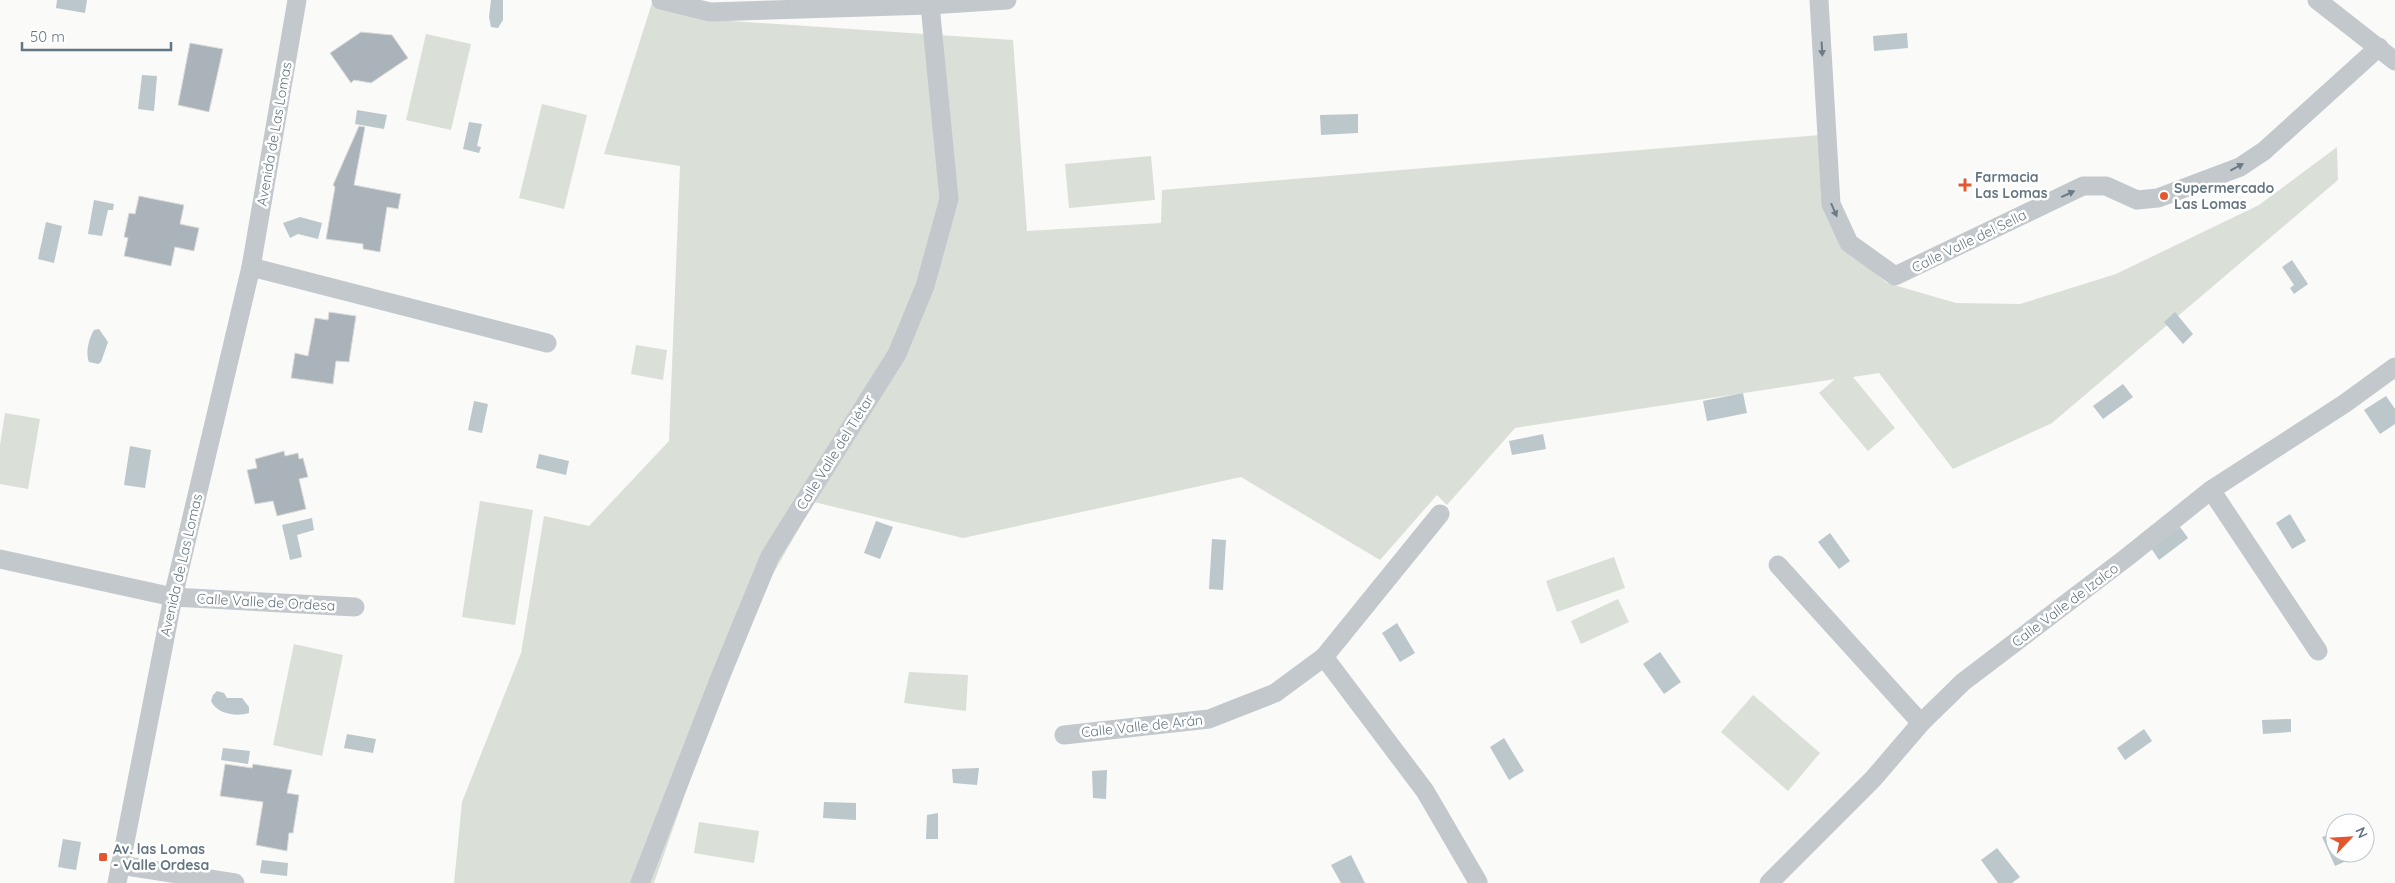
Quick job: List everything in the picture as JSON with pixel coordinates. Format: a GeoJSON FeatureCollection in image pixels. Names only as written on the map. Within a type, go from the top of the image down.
{"type":"FeatureCollection","features":[{"type":"Feature","properties":{"kind":"street","name":"Avenida de Las Lomas"},"geometry":{"type":"LineString","coordinates":[[235,883],[119,874],[173,597],[251,268],[296,0]]}},
{"type":"Feature","properties":{"kind":"street"},"geometry":{"type":"LineString","coordinates":[[661,0],[710,12],[930,5],[1007,0]]}},
{"type":"Feature","properties":{"kind":"street","name":"Calle Valle del Sella"},"geometry":{"type":"LineString","coordinates":[[1819,0],[1831,204],[1849,243],[1895,276],[2084,186],[2106,186],[2136,200],[2158,198],[2240,167],[2264,151],[2379,47]]}},
{"type":"Feature","properties":{"kind":"street"},"geometry":{"type":"LineString","coordinates":[[2317,0],[2395,61]]}},
{"type":"Feature","properties":{"kind":"street","name":"Calle Valle del Tiétar"},"geometry":{"type":"LineString","coordinates":[[640,883],[770,556],[897,354],[925,286],[949,199],[930,5]]}},
{"type":"Feature","properties":{"kind":"street"},"geometry":{"type":"LineString","coordinates":[[251,268],[546,343]]}},
{"type":"Feature","properties":{"kind":"street","name":"Calle Valle de Izalco"},"geometry":{"type":"LineString","coordinates":[[1769,883],[1873,779],[1921,723],[1963,682],[2126,558],[2211,490],[2344,404],[2395,367]]}},
{"type":"Feature","properties":{"kind":"street"},"geometry":{"type":"LineString","coordinates":[[2211,490],[2318,651]]}},
{"type":"Feature","properties":{"kind":"street","name":"Calle Valle de Arán"},"geometry":{"type":"LineString","coordinates":[[1064,735],[1209,719],[1275,693],[1324,657],[1440,514]]}},
{"type":"Feature","properties":{"kind":"street","name":"Calle Valle de Ordesa"},"geometry":{"type":"LineString","coordinates":[[0,559],[173,597],[356,607]]}},
{"type":"Feature","properties":{"kind":"street"},"geometry":{"type":"LineString","coordinates":[[1778,565],[1921,723]]}},
{"type":"Feature","properties":{"kind":"street"},"geometry":{"type":"LineString","coordinates":[[1324,657],[1425,791],[1478,883]]}},
{"type":"Feature","properties":{"kind":"shaded area"},"geometry":{"type":"Polygon","coordinates":[[[57,0],[87,0],[85,13],[56,8],[57,0]]]}},
{"type":"Feature","properties":{"kind":"shaded area"},"geometry":{"type":"Polygon","coordinates":[[[491,0],[503,0],[503,20],[498,28],[491,27],[489,17],[491,0]]]}},
{"type":"Feature","properties":{"kind":"shaded area"},"geometry":{"type":"Polygon","coordinates":[[[652,3],[717,20],[1013,40],[1027,231],[1161,223],[1162,190],[1820,135],[1844,246],[1887,283],[1956,303],[2020,304],[2116,274],[2259,205],[2337,147],[2338,180],[2052,423],[1953,469],[1879,373],[1853,377],[1895,428],[1868,451],[1819,393],[1835,379],[1515,428],[1447,505],[1437,495],[1380,560],[1241,477],[963,538],[814,502],[773,574],[720,694],[654,883],[454,883],[462,802],[521,653],[544,516],[589,526],[669,441],[680,166],[604,154],[652,3]]]}},
{"type":"Feature","properties":{"kind":"shaded area"},"geometry":{"type":"Polygon","coordinates":[[[1907,33],[1908,48],[1874,51],[1873,36],[1907,33]]]}},
{"type":"Feature","properties":{"kind":"shaded area"},"geometry":{"type":"Polygon","coordinates":[[[426,34],[471,44],[451,130],[406,120],[426,34]]]}},
{"type":"Feature","properties":{"kind":"shaded area"},"geometry":{"type":"Polygon","coordinates":[[[142,75],[157,76],[154,111],[138,109],[142,75]]]}},
{"type":"Feature","properties":{"kind":"shaded area"},"geometry":{"type":"Polygon","coordinates":[[[542,104],[587,115],[564,209],[519,198],[542,104]]]}},
{"type":"Feature","properties":{"kind":"shaded area"},"geometry":{"type":"Polygon","coordinates":[[[357,110],[387,115],[384,129],[355,124],[357,110]]]}},
{"type":"Feature","properties":{"kind":"shaded area"},"geometry":{"type":"Polygon","coordinates":[[[1358,114],[1358,133],[1321,135],[1320,115],[1358,114]]]}},
{"type":"Feature","properties":{"kind":"shaded area"},"geometry":{"type":"Polygon","coordinates":[[[469,122],[482,124],[477,146],[481,147],[479,153],[463,149],[469,122]]]}},
{"type":"Feature","properties":{"kind":"shaded area"},"geometry":{"type":"Polygon","coordinates":[[[1151,156],[1155,200],[1069,208],[1065,164],[1151,156]]]}},
{"type":"Feature","properties":{"kind":"shaded area"},"geometry":{"type":"Polygon","coordinates":[[[94,200],[114,204],[113,210],[108,210],[102,236],[88,234],[94,200]]]}},
{"type":"Feature","properties":{"kind":"shaded area"},"geometry":{"type":"Polygon","coordinates":[[[300,217],[322,223],[318,239],[298,234],[290,238],[283,223],[300,217]]]}},
{"type":"Feature","properties":{"kind":"shaded area"},"geometry":{"type":"Polygon","coordinates":[[[46,222],[62,226],[54,263],[38,259],[46,222]]]}},
{"type":"Feature","properties":{"kind":"shaded area"},"geometry":{"type":"Polygon","coordinates":[[[2292,260],[2308,284],[2294,294],[2290,288],[2294,285],[2282,267],[2292,260]]]}},
{"type":"Feature","properties":{"kind":"shaded area"},"geometry":{"type":"Polygon","coordinates":[[[2175,312],[2193,334],[2183,344],[2164,322],[2175,312]]]}},
{"type":"Feature","properties":{"kind":"shaded area"},"geometry":{"type":"Polygon","coordinates":[[[99,329],[108,342],[101,362],[98,364],[89,362],[88,350],[92,333],[94,330],[99,329]]]}},
{"type":"Feature","properties":{"kind":"shaded area"},"geometry":{"type":"Polygon","coordinates":[[[636,345],[667,350],[663,380],[631,374],[636,345]]]}},
{"type":"Feature","properties":{"kind":"shaded area"},"geometry":{"type":"Polygon","coordinates":[[[2123,384],[2133,397],[2103,419],[2093,406],[2123,384]]]}},
{"type":"Feature","properties":{"kind":"shaded area"},"geometry":{"type":"Polygon","coordinates":[[[1743,393],[1747,413],[1707,421],[1703,401],[1743,393]]]}},
{"type":"Feature","properties":{"kind":"shaded area"},"geometry":{"type":"Polygon","coordinates":[[[2386,396],[2395,409],[2395,424],[2380,434],[2364,410],[2386,396]]]}},
{"type":"Feature","properties":{"kind":"shaded area"},"geometry":{"type":"Polygon","coordinates":[[[474,401],[488,404],[482,433],[468,430],[474,401]]]}},
{"type":"Feature","properties":{"kind":"shaded area"},"geometry":{"type":"Polygon","coordinates":[[[5,413],[40,419],[28,489],[0,484],[0,445],[5,413]]]}},
{"type":"Feature","properties":{"kind":"shaded area"},"geometry":{"type":"Polygon","coordinates":[[[1543,434],[1546,449],[1512,455],[1509,441],[1543,434]]]}},
{"type":"Feature","properties":{"kind":"shaded area"},"geometry":{"type":"Polygon","coordinates":[[[130,446],[151,450],[145,488],[124,485],[130,446]]]}},
{"type":"Feature","properties":{"kind":"shaded area"},"geometry":{"type":"Polygon","coordinates":[[[539,454],[569,461],[566,475],[536,468],[539,454]]]}},
{"type":"Feature","properties":{"kind":"shaded area"},"geometry":{"type":"Polygon","coordinates":[[[480,501],[533,510],[515,625],[462,617],[480,501]]]}},
{"type":"Feature","properties":{"kind":"shaded area"},"geometry":{"type":"Polygon","coordinates":[[[2290,514],[2306,541],[2292,549],[2276,523],[2290,514]]]}},
{"type":"Feature","properties":{"kind":"shaded area"},"geometry":{"type":"Polygon","coordinates":[[[312,518],[314,530],[297,535],[302,557],[290,560],[282,525],[312,518]]]}},
{"type":"Feature","properties":{"kind":"shaded area"},"geometry":{"type":"Polygon","coordinates":[[[876,521],[893,527],[880,559],[864,553],[876,521]]]}},
{"type":"Feature","properties":{"kind":"shaded area"},"geometry":{"type":"Polygon","coordinates":[[[2180,527],[2188,538],[2159,560],[2151,548],[2180,527]]]}},
{"type":"Feature","properties":{"kind":"shaded area"},"geometry":{"type":"Polygon","coordinates":[[[1830,533],[1850,561],[1839,569],[1818,542],[1830,533]]]}},
{"type":"Feature","properties":{"kind":"shaded area"},"geometry":{"type":"Polygon","coordinates":[[[1212,539],[1226,540],[1223,590],[1209,589],[1212,539]]]}},
{"type":"Feature","properties":{"kind":"shaded area"},"geometry":{"type":"Polygon","coordinates":[[[1614,557],[1625,588],[1557,612],[1546,581],[1614,557]]]}},
{"type":"Feature","properties":{"kind":"shaded area"},"geometry":{"type":"Polygon","coordinates":[[[1618,599],[1629,622],[1581,644],[1571,621],[1618,599]]]}},
{"type":"Feature","properties":{"kind":"shaded area"},"geometry":{"type":"Polygon","coordinates":[[[1397,623],[1415,653],[1400,662],[1382,633],[1397,623]]]}},
{"type":"Feature","properties":{"kind":"shaded area"},"geometry":{"type":"Polygon","coordinates":[[[294,644],[343,655],[322,756],[273,745],[294,644]]]}},
{"type":"Feature","properties":{"kind":"shaded area"},"geometry":{"type":"Polygon","coordinates":[[[1660,652],[1681,682],[1664,694],[1643,664],[1660,652]]]}},
{"type":"Feature","properties":{"kind":"shaded area"},"geometry":{"type":"Polygon","coordinates":[[[909,672],[968,675],[966,711],[904,703],[909,672]]]}},
{"type":"Feature","properties":{"kind":"shaded area"},"geometry":{"type":"Polygon","coordinates":[[[217,691],[224,693],[227,698],[242,698],[249,707],[249,713],[238,715],[222,712],[211,701],[217,691]]]}},
{"type":"Feature","properties":{"kind":"shaded area"},"geometry":{"type":"Polygon","coordinates":[[[1753,695],[1820,753],[1788,791],[1721,732],[1753,695]]]}},
{"type":"Feature","properties":{"kind":"shaded area"},"geometry":{"type":"Polygon","coordinates":[[[2291,719],[2291,732],[2263,734],[2262,720],[2291,719]]]}},
{"type":"Feature","properties":{"kind":"shaded area"},"geometry":{"type":"Polygon","coordinates":[[[2144,729],[2152,741],[2125,760],[2117,748],[2144,729]]]}},
{"type":"Feature","properties":{"kind":"shaded area"},"geometry":{"type":"Polygon","coordinates":[[[347,734],[376,739],[373,753],[344,748],[347,734]]]}},
{"type":"Feature","properties":{"kind":"shaded area"},"geometry":{"type":"Polygon","coordinates":[[[1504,738],[1524,771],[1509,780],[1490,747],[1504,738]]]}},
{"type":"Feature","properties":{"kind":"shaded area"},"geometry":{"type":"Polygon","coordinates":[[[223,748],[250,751],[248,764],[221,760],[223,748]]]}},
{"type":"Feature","properties":{"kind":"shaded area"},"geometry":{"type":"Polygon","coordinates":[[[979,768],[977,785],[953,783],[952,769],[979,768]]]}},
{"type":"Feature","properties":{"kind":"shaded area"},"geometry":{"type":"Polygon","coordinates":[[[1107,770],[1106,799],[1093,798],[1092,771],[1107,770]]]}},
{"type":"Feature","properties":{"kind":"shaded area"},"geometry":{"type":"Polygon","coordinates":[[[824,802],[856,803],[856,820],[823,818],[824,802]]]}},
{"type":"Feature","properties":{"kind":"shaded area"},"geometry":{"type":"Polygon","coordinates":[[[938,813],[938,839],[926,839],[927,815],[938,813]]]}},
{"type":"Feature","properties":{"kind":"shaded area"},"geometry":{"type":"Polygon","coordinates":[[[699,822],[759,831],[754,863],[694,853],[699,822]]]}},
{"type":"Feature","properties":{"kind":"shaded area"},"geometry":{"type":"Polygon","coordinates":[[[63,839],[81,842],[76,870],[58,867],[63,839]]]}},
{"type":"Feature","properties":{"kind":"shaded area"},"geometry":{"type":"Polygon","coordinates":[[[1997,848],[2020,877],[2012,883],[1998,883],[1981,860],[1997,848]]]}},
{"type":"Feature","properties":{"kind":"shaded area"},"geometry":{"type":"Polygon","coordinates":[[[1351,855],[1365,883],[1341,883],[1331,865],[1351,855]]]}},
{"type":"Feature","properties":{"kind":"shaded area"},"geometry":{"type":"Polygon","coordinates":[[[262,860],[288,863],[287,876],[260,873],[262,860]]]}},
{"type":"Feature","properties":{"kind":"building"},"geometry":{"type":"Polygon","coordinates":[[[361,32],[392,35],[408,58],[371,83],[354,80],[351,83],[330,53],[361,32]]]}},
{"type":"Feature","properties":{"kind":"building"},"geometry":{"type":"Polygon","coordinates":[[[190,43],[223,49],[209,112],[178,105],[190,43]]]}},
{"type":"Feature","properties":{"kind":"building"},"geometry":{"type":"Polygon","coordinates":[[[359,126],[365,127],[354,185],[401,194],[398,209],[387,207],[380,252],[363,249],[363,244],[326,239],[335,187],[333,185],[359,126]]]}},
{"type":"Feature","properties":{"kind":"building"},"geometry":{"type":"Polygon","coordinates":[[[139,196],[184,205],[180,224],[199,228],[194,251],[175,247],[171,266],[124,256],[128,238],[124,237],[129,213],[135,214],[139,196]]]}},
{"type":"Feature","properties":{"kind":"building"},"geometry":{"type":"Polygon","coordinates":[[[329,312],[356,316],[349,362],[336,361],[333,384],[291,378],[295,353],[308,356],[315,318],[328,320],[329,312]]]}},
{"type":"Feature","properties":{"kind":"building"},"geometry":{"type":"Polygon","coordinates":[[[284,451],[285,456],[298,453],[299,459],[303,458],[308,477],[299,479],[306,509],[277,516],[273,501],[255,504],[247,470],[257,468],[255,459],[284,451]]]}},
{"type":"Feature","properties":{"kind":"building"},"geometry":{"type":"Polygon","coordinates":[[[225,764],[252,768],[253,764],[292,770],[287,793],[299,795],[293,833],[289,833],[287,851],[256,845],[263,802],[220,796],[225,764]]]}},
{"type":"Feature","properties":{"kind":"place","name":"Farmacia Las Lomas"},"geometry":{"type":"Point","coordinates":[1965,185]}},
{"type":"Feature","properties":{"kind":"place","name":"Supermercado Las Lomas"},"geometry":{"type":"Point","coordinates":[2164,196]}},
{"type":"Feature","properties":{"kind":"place","name":"Av. las Lomas - Valle Ordesa"},"geometry":{"type":"Point","coordinates":[103,857]}}]}
